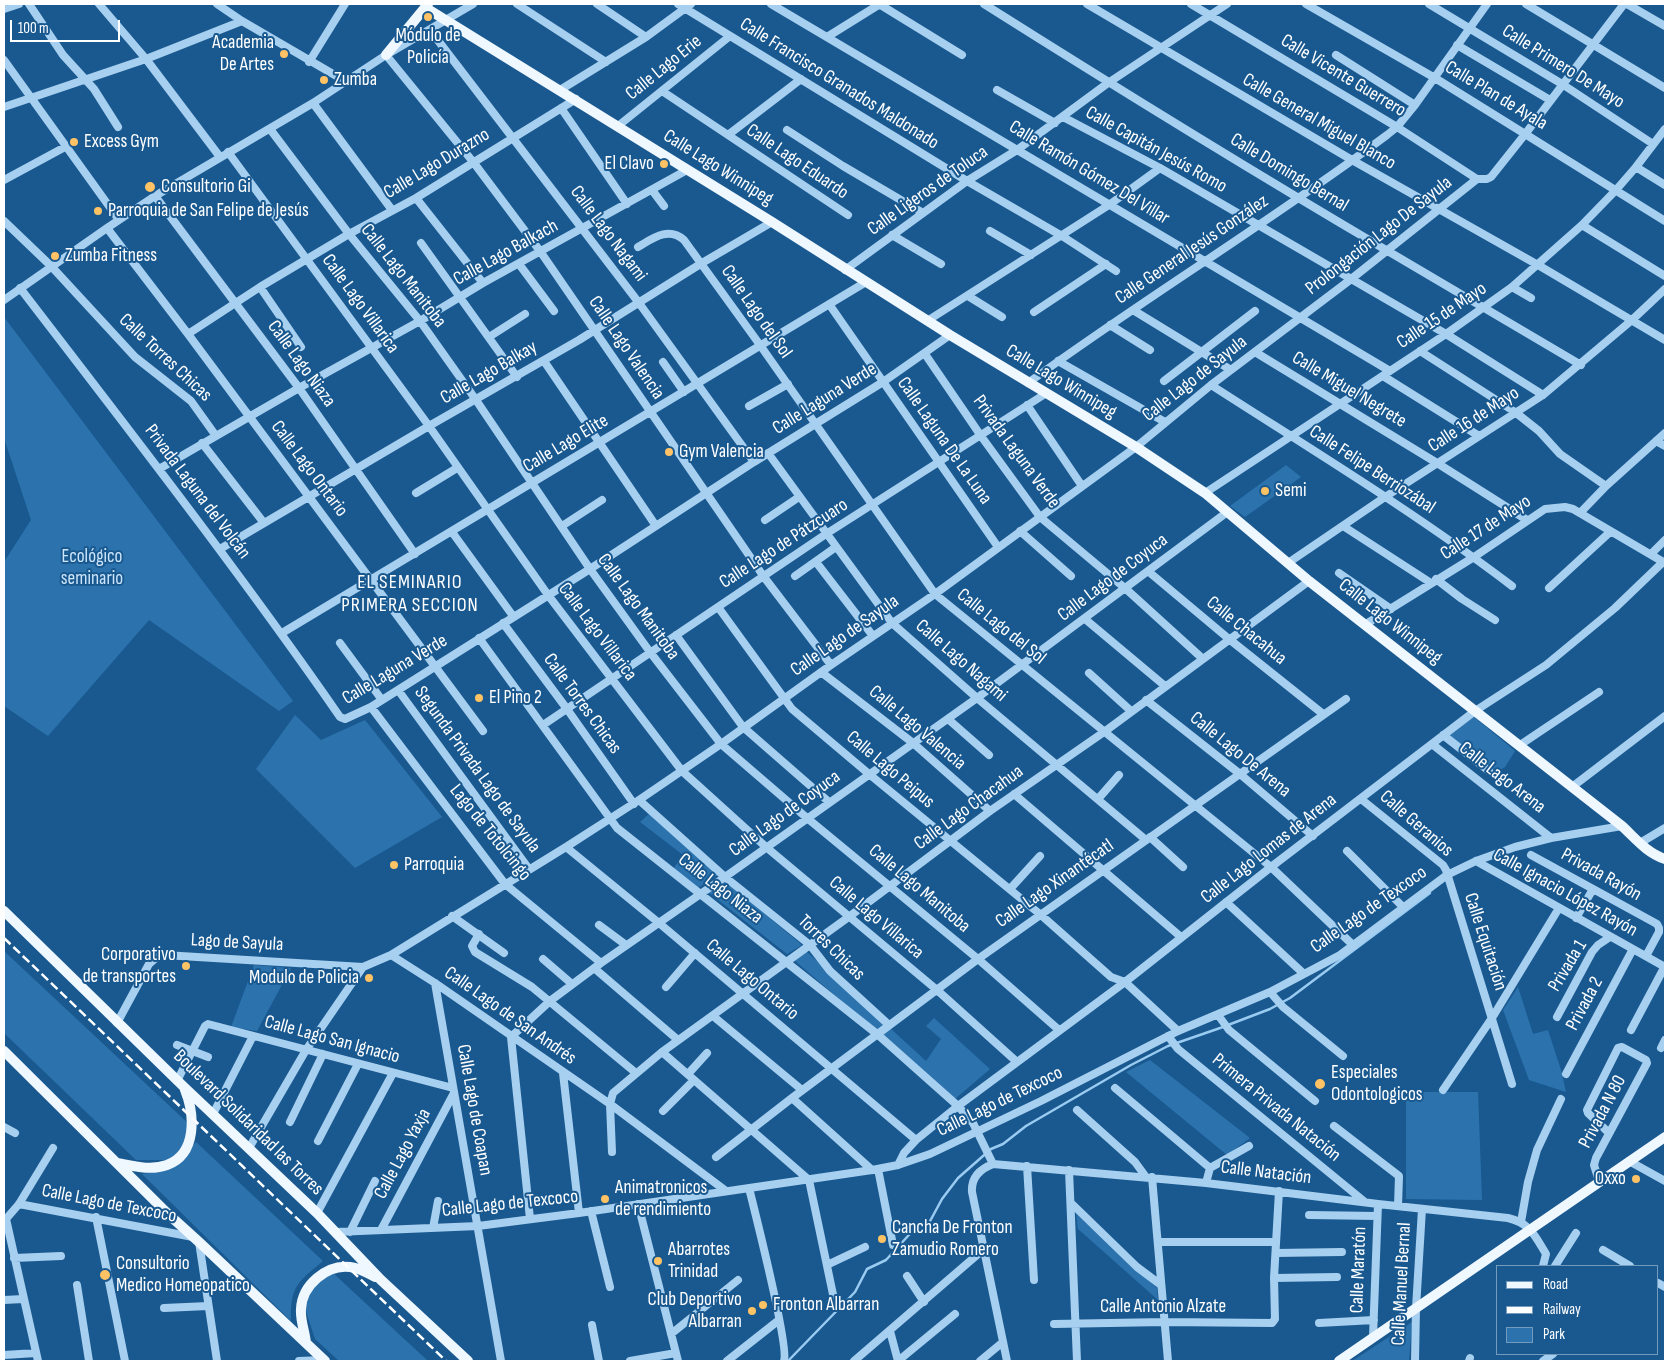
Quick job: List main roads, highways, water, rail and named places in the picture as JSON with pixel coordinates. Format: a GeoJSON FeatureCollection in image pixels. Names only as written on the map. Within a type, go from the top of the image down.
{"type":"FeatureCollection","features":[{"type":"Feature","properties":{"kind":"main road","name":"Calle Lago Winnipeg"},"geometry":{"type":"LineString","coordinates":[[427,6],[446,21],[772,222],[927,321],[1136,448],[1205,493],[1226,513],[1309,581],[1622,826],[1651,853],[1665,859]]}},
{"type":"Feature","properties":{"kind":"main road"},"geometry":{"type":"LineString","coordinates":[[386,55],[427,6]]}},
{"type":"Feature","properties":{"kind":"main road","name":"Boulevard Solidaridad las Torres"},"geometry":{"type":"LineString","coordinates":[[4,911],[180,1084],[317,1213],[381,1280],[468,1361]]}},
{"type":"Feature","properties":{"kind":"main road"},"geometry":{"type":"LineString","coordinates":[[4,1051],[167,1214],[324,1361]]}},
{"type":"Feature","properties":{"kind":"main road"},"geometry":{"type":"LineString","coordinates":[[117,1163],[140,1167],[160,1167],[173,1162],[183,1152],[189,1140],[192,1121],[191,1107],[180,1084]]}},
{"type":"Feature","properties":{"kind":"main road"},"geometry":{"type":"LineString","coordinates":[[1339,1361],[1665,1137]]}},
{"type":"Feature","properties":{"kind":"main road"},"geometry":{"type":"LineString","coordinates":[[306,1344],[300,1309],[308,1290],[318,1277],[333,1269],[349,1267],[381,1280]]}},
{"type":"Feature","properties":{"kind":"waterway"},"geometry":{"type":"LineString","coordinates":[[1228,1025],[1270,1009],[1290,998],[1430,893]]}},
{"type":"Feature","properties":{"kind":"waterway"},"geometry":{"type":"LineString","coordinates":[[788,1361],[855,1292],[867,1269],[886,1260],[918,1225],[929,1223],[942,1199],[958,1178],[991,1149],[1003,1144],[1026,1126],[1131,1065],[1168,1046],[1223,1027]]}},
{"type":"Feature","properties":{"kind":"railway"},"geometry":{"type":"LineString","coordinates":[[4,938],[446,1361]]}},
{"type":"Feature","properties":{"kind":"place","name":"Módulo de Policía"},"geometry":{"type":"Point","coordinates":[428,17]}},
{"type":"Feature","properties":{"kind":"place","name":"Academia De Artes"},"geometry":{"type":"Point","coordinates":[284,54]}},
{"type":"Feature","properties":{"kind":"place","name":"Zumba"},"geometry":{"type":"Point","coordinates":[324,80]}},
{"type":"Feature","properties":{"kind":"place","name":"Excess Gym"},"geometry":{"type":"Point","coordinates":[74,142]}},
{"type":"Feature","properties":{"kind":"place","name":"El Clavo"},"geometry":{"type":"Point","coordinates":[664,164]}},
{"type":"Feature","properties":{"kind":"place","name":"Consultorio Gi"},"geometry":{"type":"Point","coordinates":[150,187]}},
{"type":"Feature","properties":{"kind":"place","name":"Parroquia de San Felipe de Jesús"},"geometry":{"type":"Point","coordinates":[98,211]}},
{"type":"Feature","properties":{"kind":"place","name":"Zumba Fitness"},"geometry":{"type":"Point","coordinates":[55,256]}},
{"type":"Feature","properties":{"kind":"place","name":"Gym Valencia"},"geometry":{"type":"Point","coordinates":[669,452]}},
{"type":"Feature","properties":{"kind":"place","name":"Semi"},"geometry":{"type":"Point","coordinates":[1265,491]}},
{"type":"Feature","properties":{"kind":"place","name":"El Pino 2"},"geometry":{"type":"Point","coordinates":[479,698]}},
{"type":"Feature","properties":{"kind":"place","name":"Parroquia"},"geometry":{"type":"Point","coordinates":[394,865]}},
{"type":"Feature","properties":{"kind":"place","name":"Corporativo de transportes"},"geometry":{"type":"Point","coordinates":[186,966]}},
{"type":"Feature","properties":{"kind":"place","name":"Modulo de Policia"},"geometry":{"type":"Point","coordinates":[369,978]}},
{"type":"Feature","properties":{"kind":"place","name":"Especiales Odontologicos"},"geometry":{"type":"Point","coordinates":[1320,1084]}},
{"type":"Feature","properties":{"kind":"place","name":"Oxxo"},"geometry":{"type":"Point","coordinates":[1636,1179]}},
{"type":"Feature","properties":{"kind":"place","name":"Animatronicos de rendimiento"},"geometry":{"type":"Point","coordinates":[605,1199]}},
{"type":"Feature","properties":{"kind":"place","name":"Cancha De Fronton Zamudio Romero"},"geometry":{"type":"Point","coordinates":[882,1239]}},
{"type":"Feature","properties":{"kind":"place","name":"Abarrotes Trinidad"},"geometry":{"type":"Point","coordinates":[658,1261]}},
{"type":"Feature","properties":{"kind":"place","name":"Consultorio Medico Homeopatico"},"geometry":{"type":"Point","coordinates":[105,1275]}},
{"type":"Feature","properties":{"kind":"place","name":"Fronton Albarran"},"geometry":{"type":"Point","coordinates":[763,1305]}},
{"type":"Feature","properties":{"kind":"place","name":"Club Deportivo Albarran"},"geometry":{"type":"Point","coordinates":[752,1311]}},
{"type":"Feature","properties":{"kind":"district","name":"EL SEMINARIO PRIMERA SECCION"},"geometry":{"type":"Point","coordinates":[410,594]}},
{"type":"Feature","properties":{"kind":"park label","name":"Ecológico seminario"},"geometry":{"type":"Point","coordinates":[92,568]}}]}
